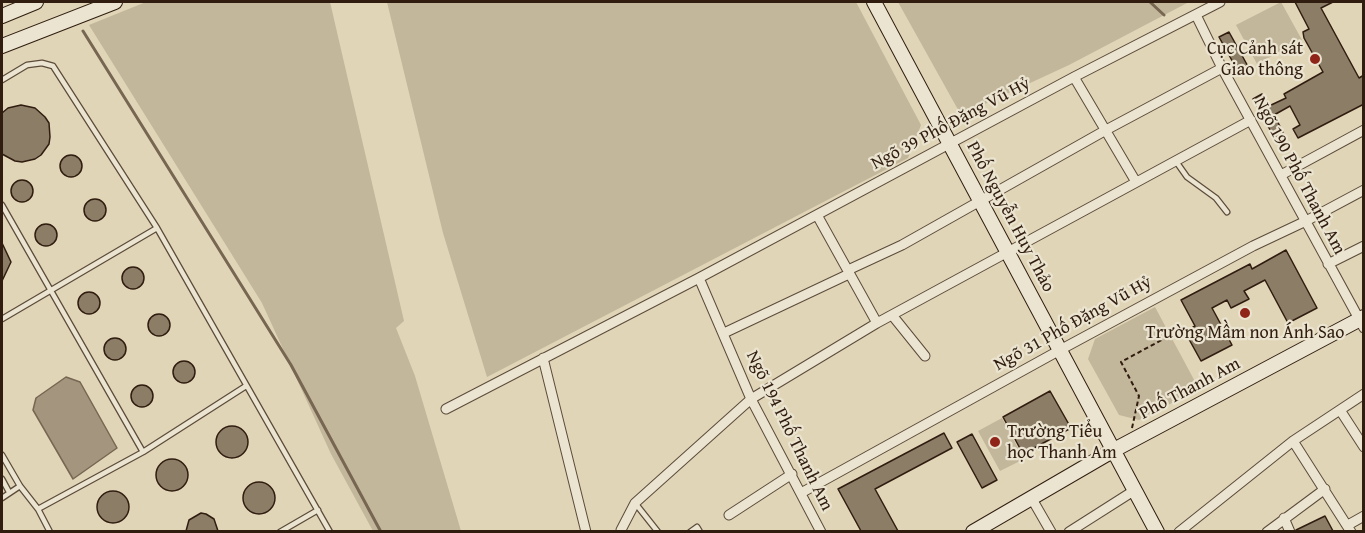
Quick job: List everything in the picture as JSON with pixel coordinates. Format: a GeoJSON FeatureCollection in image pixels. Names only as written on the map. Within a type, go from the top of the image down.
{"type":"FeatureCollection","features":[{"type":"Feature","properties":{"kind":"street"},"geometry":{"type":"LineString","coordinates":[[2,16],[36,2]]}},
{"type":"Feature","properties":{"kind":"street"},"geometry":{"type":"LineString","coordinates":[[2,46],[115,2]]}},
{"type":"Feature","properties":{"kind":"street","name":"Phố Nguyễn Huy Thảo"},"geometry":{"type":"LineString","coordinates":[[874,2],[1158,531]]}},
{"type":"Feature","properties":{"kind":"street","name":"Ngõ 39 Phố Đặng Vũ Hỷ"},"geometry":{"type":"LineString","coordinates":[[446,409],[699,278],[1074,77],[1220,2]]}},
{"type":"Feature","properties":{"kind":"street","name":"Ngõ 190 Phố Thanh Am"},"geometry":{"type":"LineString","coordinates":[[1196,15],[1222,68],[1328,264],[1362,321]]}},
{"type":"Feature","properties":{"kind":"street"},"geometry":{"type":"LineString","coordinates":[[724,333],[902,245],[1106,130],[1222,68]]}},
{"type":"Feature","properties":{"kind":"street"},"geometry":{"type":"LineString","coordinates":[[1074,77],[1136,182]]}},
{"type":"Feature","properties":{"kind":"street"},"geometry":{"type":"LineString","coordinates":[[618,531],[635,503],[751,399],[877,323],[1251,120]]}},
{"type":"Feature","properties":{"kind":"street"},"geometry":{"type":"LineString","coordinates":[[1281,176],[1364,129]]}},
{"type":"Feature","properties":{"kind":"street","name":"Ngõ 31 Phố Đặng Vũ Hỷ"},"geometry":{"type":"LineString","coordinates":[[801,493],[1253,246],[1364,190]]}},
{"type":"Feature","properties":{"kind":"street"},"geometry":{"type":"LineString","coordinates":[[817,215],[877,323]]}},
{"type":"Feature","properties":{"kind":"street"},"geometry":{"type":"LineString","coordinates":[[1328,264],[1364,246]]}},
{"type":"Feature","properties":{"kind":"street","name":"Ngõ 194 Phố Thanh Am"},"geometry":{"type":"LineString","coordinates":[[699,278],[751,399],[821,531]]}},
{"type":"Feature","properties":{"kind":"street"},"geometry":{"type":"LineString","coordinates":[[892,315],[925,356]]}},
{"type":"Feature","properties":{"kind":"street","name":"Phố Thanh Am"},"geometry":{"type":"LineString","coordinates":[[973,531],[1114,450],[1362,321]]}},
{"type":"Feature","properties":{"kind":"street"},"geometry":{"type":"LineString","coordinates":[[543,358],[586,531]]}},
{"type":"Feature","properties":{"kind":"street"},"geometry":{"type":"LineString","coordinates":[[1179,531],[1293,441],[1364,394]]}},
{"type":"Feature","properties":{"kind":"street"},"geometry":{"type":"LineString","coordinates":[[1340,410],[1364,447]]}},
{"type":"Feature","properties":{"kind":"street"},"geometry":{"type":"LineString","coordinates":[[1293,441],[1350,528],[1364,516]]}},
{"type":"Feature","properties":{"kind":"street"},"geometry":{"type":"LineString","coordinates":[[729,515],[792,474]]}},
{"type":"Feature","properties":{"kind":"street"},"geometry":{"type":"LineString","coordinates":[[1267,531],[1325,489]]}},
{"type":"Feature","properties":{"kind":"street"},"geometry":{"type":"LineString","coordinates":[[1069,531],[1135,490]]}},
{"type":"Feature","properties":{"kind":"street"},"geometry":{"type":"LineString","coordinates":[[1032,499],[1051,531]]}},
{"type":"Feature","properties":{"kind":"street"},"geometry":{"type":"LineString","coordinates":[[1284,518],[1290,531]]}},
{"type":"Feature","properties":{"kind":"lane"},"geometry":{"type":"LineString","coordinates":[[2,80],[27,65],[42,63],[53,66],[157,228],[330,531]]}},
{"type":"Feature","properties":{"kind":"lane"},"geometry":{"type":"LineString","coordinates":[[1175,160],[1187,177],[1216,198],[1227,212]]}},
{"type":"Feature","properties":{"kind":"lane"},"geometry":{"type":"LineString","coordinates":[[2,205],[143,452]]}},
{"type":"Feature","properties":{"kind":"lane"},"geometry":{"type":"LineString","coordinates":[[2,319],[157,228]]}},
{"type":"Feature","properties":{"kind":"lane"},"geometry":{"type":"LineString","coordinates":[[38,509],[143,452],[246,386]]}},
{"type":"Feature","properties":{"kind":"lane"},"geometry":{"type":"LineString","coordinates":[[2,455],[51,531]]}},
{"type":"Feature","properties":{"kind":"lane"},"geometry":{"type":"LineString","coordinates":[[2,479],[9,492]]}},
{"type":"Feature","properties":{"kind":"lane"},"geometry":{"type":"LineString","coordinates":[[2,498],[20,486]]}},
{"type":"Feature","properties":{"kind":"lane"},"geometry":{"type":"LineString","coordinates":[[635,503],[658,531]]}},
{"type":"Feature","properties":{"kind":"lane"},"geometry":{"type":"LineString","coordinates":[[280,531],[318,510]]}},
{"type":"Feature","properties":{"kind":"lane"},"geometry":{"type":"LineString","coordinates":[[690,531],[696,527],[700,531]]}},
{"type":"Feature","properties":{"kind":"path"},"geometry":{"type":"LineString","coordinates":[[1129,442],[1139,396],[1120,362],[1169,336]]}},
{"type":"Feature","properties":{"kind":"shaded area"},"geometry":{"type":"Polygon","coordinates":[[[146,2],[330,2],[404,321],[396,328],[415,376],[461,531],[373,531],[331,454],[262,303],[89,25],[146,2]]]}},
{"type":"Feature","properties":{"kind":"shaded area"},"geometry":{"type":"Polygon","coordinates":[[[387,2],[856,2],[921,125],[908,158],[487,377],[443,233],[387,2]]]}},
{"type":"Feature","properties":{"kind":"shaded area"},"geometry":{"type":"Polygon","coordinates":[[[898,2],[1189,2],[1069,65],[961,115],[898,2]]]}},
{"type":"Feature","properties":{"kind":"shaded area"},"geometry":{"type":"Polygon","coordinates":[[[1281,2],[1302,40],[1257,64],[1236,25],[1281,2]]]}},
{"type":"Feature","properties":{"kind":"shaded area"},"geometry":{"type":"Polygon","coordinates":[[[1155,307],[1199,389],[1139,420],[1119,415],[1088,359],[1095,339],[1155,307]]]}},
{"type":"Feature","properties":{"kind":"shaded area"},"geometry":{"type":"Polygon","coordinates":[[[66,377],[80,382],[117,448],[73,479],[33,410],[36,398],[66,377]]]}},
{"type":"Feature","properties":{"kind":"shaded area"},"geometry":{"type":"Polygon","coordinates":[[[1002,418],[1024,459],[1000,471],[978,431],[1002,418]]]}},
{"type":"Feature","properties":{"kind":"building"},"geometry":{"type":"Polygon","coordinates":[[[1295,2],[1333,2],[1321,8],[1359,78],[1364,75],[1364,104],[1298,138],[1293,129],[1300,125],[1290,106],[1274,115],[1283,132],[1274,137],[1253,99],[1262,94],[1269,106],[1286,98],[1284,94],[1323,72],[1304,38],[1303,32],[1309,29],[1295,2]]]}},
{"type":"Feature","properties":{"kind":"building"},"geometry":{"type":"Polygon","coordinates":[[[1229,32],[1250,70],[1240,75],[1219,37],[1229,32]]]}},
{"type":"Feature","properties":{"kind":"building"},"geometry":{"type":"Polygon","coordinates":[[[21,105],[35,108],[45,117],[49,123],[50,137],[49,144],[41,155],[22,162],[2,154],[2,113],[8,108],[21,105]]]}},
{"type":"Feature","properties":{"kind":"building"},"geometry":{"type":"Polygon","coordinates":[[[71,155],[79,158],[82,166],[79,174],[71,177],[63,174],[60,166],[63,158],[71,155]]]}},
{"type":"Feature","properties":{"kind":"building"},"geometry":{"type":"Polygon","coordinates":[[[22,180],[30,183],[33,191],[30,199],[22,202],[14,199],[11,191],[14,183],[22,180]]]}},
{"type":"Feature","properties":{"kind":"building"},"geometry":{"type":"Polygon","coordinates":[[[95,199],[103,202],[106,210],[103,218],[95,221],[87,218],[84,210],[87,202],[95,199]]]}},
{"type":"Feature","properties":{"kind":"building"},"geometry":{"type":"Polygon","coordinates":[[[46,224],[54,227],[57,235],[54,243],[46,246],[38,243],[35,235],[38,227],[46,224]]]}},
{"type":"Feature","properties":{"kind":"building"},"geometry":{"type":"Polygon","coordinates":[[[2,243],[11,262],[2,281],[2,243]]]}},
{"type":"Feature","properties":{"kind":"building"},"geometry":{"type":"Polygon","coordinates":[[[1286,250],[1317,308],[1288,323],[1265,280],[1244,291],[1249,299],[1231,308],[1227,300],[1212,308],[1232,345],[1201,361],[1185,332],[1195,326],[1181,300],[1250,264],[1252,269],[1286,250]]]}},
{"type":"Feature","properties":{"kind":"building"},"geometry":{"type":"Polygon","coordinates":[[[133,267],[141,270],[144,278],[141,286],[133,289],[125,286],[122,278],[125,270],[133,267]]]}},
{"type":"Feature","properties":{"kind":"building"},"geometry":{"type":"Polygon","coordinates":[[[89,292],[97,295],[100,303],[97,311],[89,314],[81,311],[78,303],[81,295],[89,292]]]}},
{"type":"Feature","properties":{"kind":"building"},"geometry":{"type":"Polygon","coordinates":[[[159,314],[167,317],[170,325],[167,333],[159,336],[151,333],[148,325],[151,317],[159,314]]]}},
{"type":"Feature","properties":{"kind":"building"},"geometry":{"type":"Polygon","coordinates":[[[115,338],[123,341],[126,349],[123,357],[115,360],[107,357],[104,349],[107,341],[115,338]]]}},
{"type":"Feature","properties":{"kind":"building"},"geometry":{"type":"Polygon","coordinates":[[[184,361],[192,364],[195,372],[192,380],[184,383],[176,380],[173,372],[176,364],[184,361]]]}},
{"type":"Feature","properties":{"kind":"building"},"geometry":{"type":"Polygon","coordinates":[[[142,385],[150,388],[153,396],[150,404],[142,407],[134,404],[131,396],[134,388],[142,385]]]}},
{"type":"Feature","properties":{"kind":"building"},"geometry":{"type":"Polygon","coordinates":[[[1050,391],[1071,428],[1023,454],[1003,417],[1050,391]]]}},
{"type":"Feature","properties":{"kind":"building"},"geometry":{"type":"Polygon","coordinates":[[[232,426],[243,431],[248,442],[243,453],[232,458],[221,453],[216,442],[221,431],[232,426]]]}},
{"type":"Feature","properties":{"kind":"building"},"geometry":{"type":"Polygon","coordinates":[[[944,433],[952,448],[875,489],[898,531],[861,531],[838,489],[944,433]]]}},
{"type":"Feature","properties":{"kind":"building"},"geometry":{"type":"Polygon","coordinates":[[[972,434],[997,480],[982,488],[957,442],[972,434]]]}},
{"type":"Feature","properties":{"kind":"building"},"geometry":{"type":"Polygon","coordinates":[[[172,459],[183,464],[188,475],[183,486],[172,491],[161,486],[156,475],[161,464],[172,459]]]}},
{"type":"Feature","properties":{"kind":"building"},"geometry":{"type":"Polygon","coordinates":[[[259,482],[270,487],[275,498],[270,509],[259,514],[248,509],[243,498],[248,487],[259,482]]]}},
{"type":"Feature","properties":{"kind":"building"},"geometry":{"type":"Polygon","coordinates":[[[113,491],[124,496],[129,507],[124,518],[113,523],[102,518],[97,507],[102,496],[113,491]]]}},
{"type":"Feature","properties":{"kind":"building"},"geometry":{"type":"Polygon","coordinates":[[[201,513],[214,519],[218,531],[186,531],[189,520],[201,513]]]}},
{"type":"Feature","properties":{"kind":"building"},"geometry":{"type":"Polygon","coordinates":[[[1325,516],[1333,531],[1296,530],[1325,516]]]}},
{"type":"Feature","properties":{"kind":"waterway"},"geometry":{"type":"LineString","coordinates":[[1150,2],[1164,15]]}},
{"type":"Feature","properties":{"kind":"waterway"},"geometry":{"type":"LineString","coordinates":[[83,31],[291,365],[381,532]]}},
{"type":"Feature","properties":{"kind":"place","name":"Cục Cảnh sát Giao thông"},"geometry":{"type":"Point","coordinates":[1315,59]}},
{"type":"Feature","properties":{"kind":"place","name":"Trường Mầm non Ánh Sao"},"geometry":{"type":"Point","coordinates":[1245,313]}},
{"type":"Feature","properties":{"kind":"place","name":"Trường Tiểu học Thanh Am"},"geometry":{"type":"Point","coordinates":[995,442]}}]}
